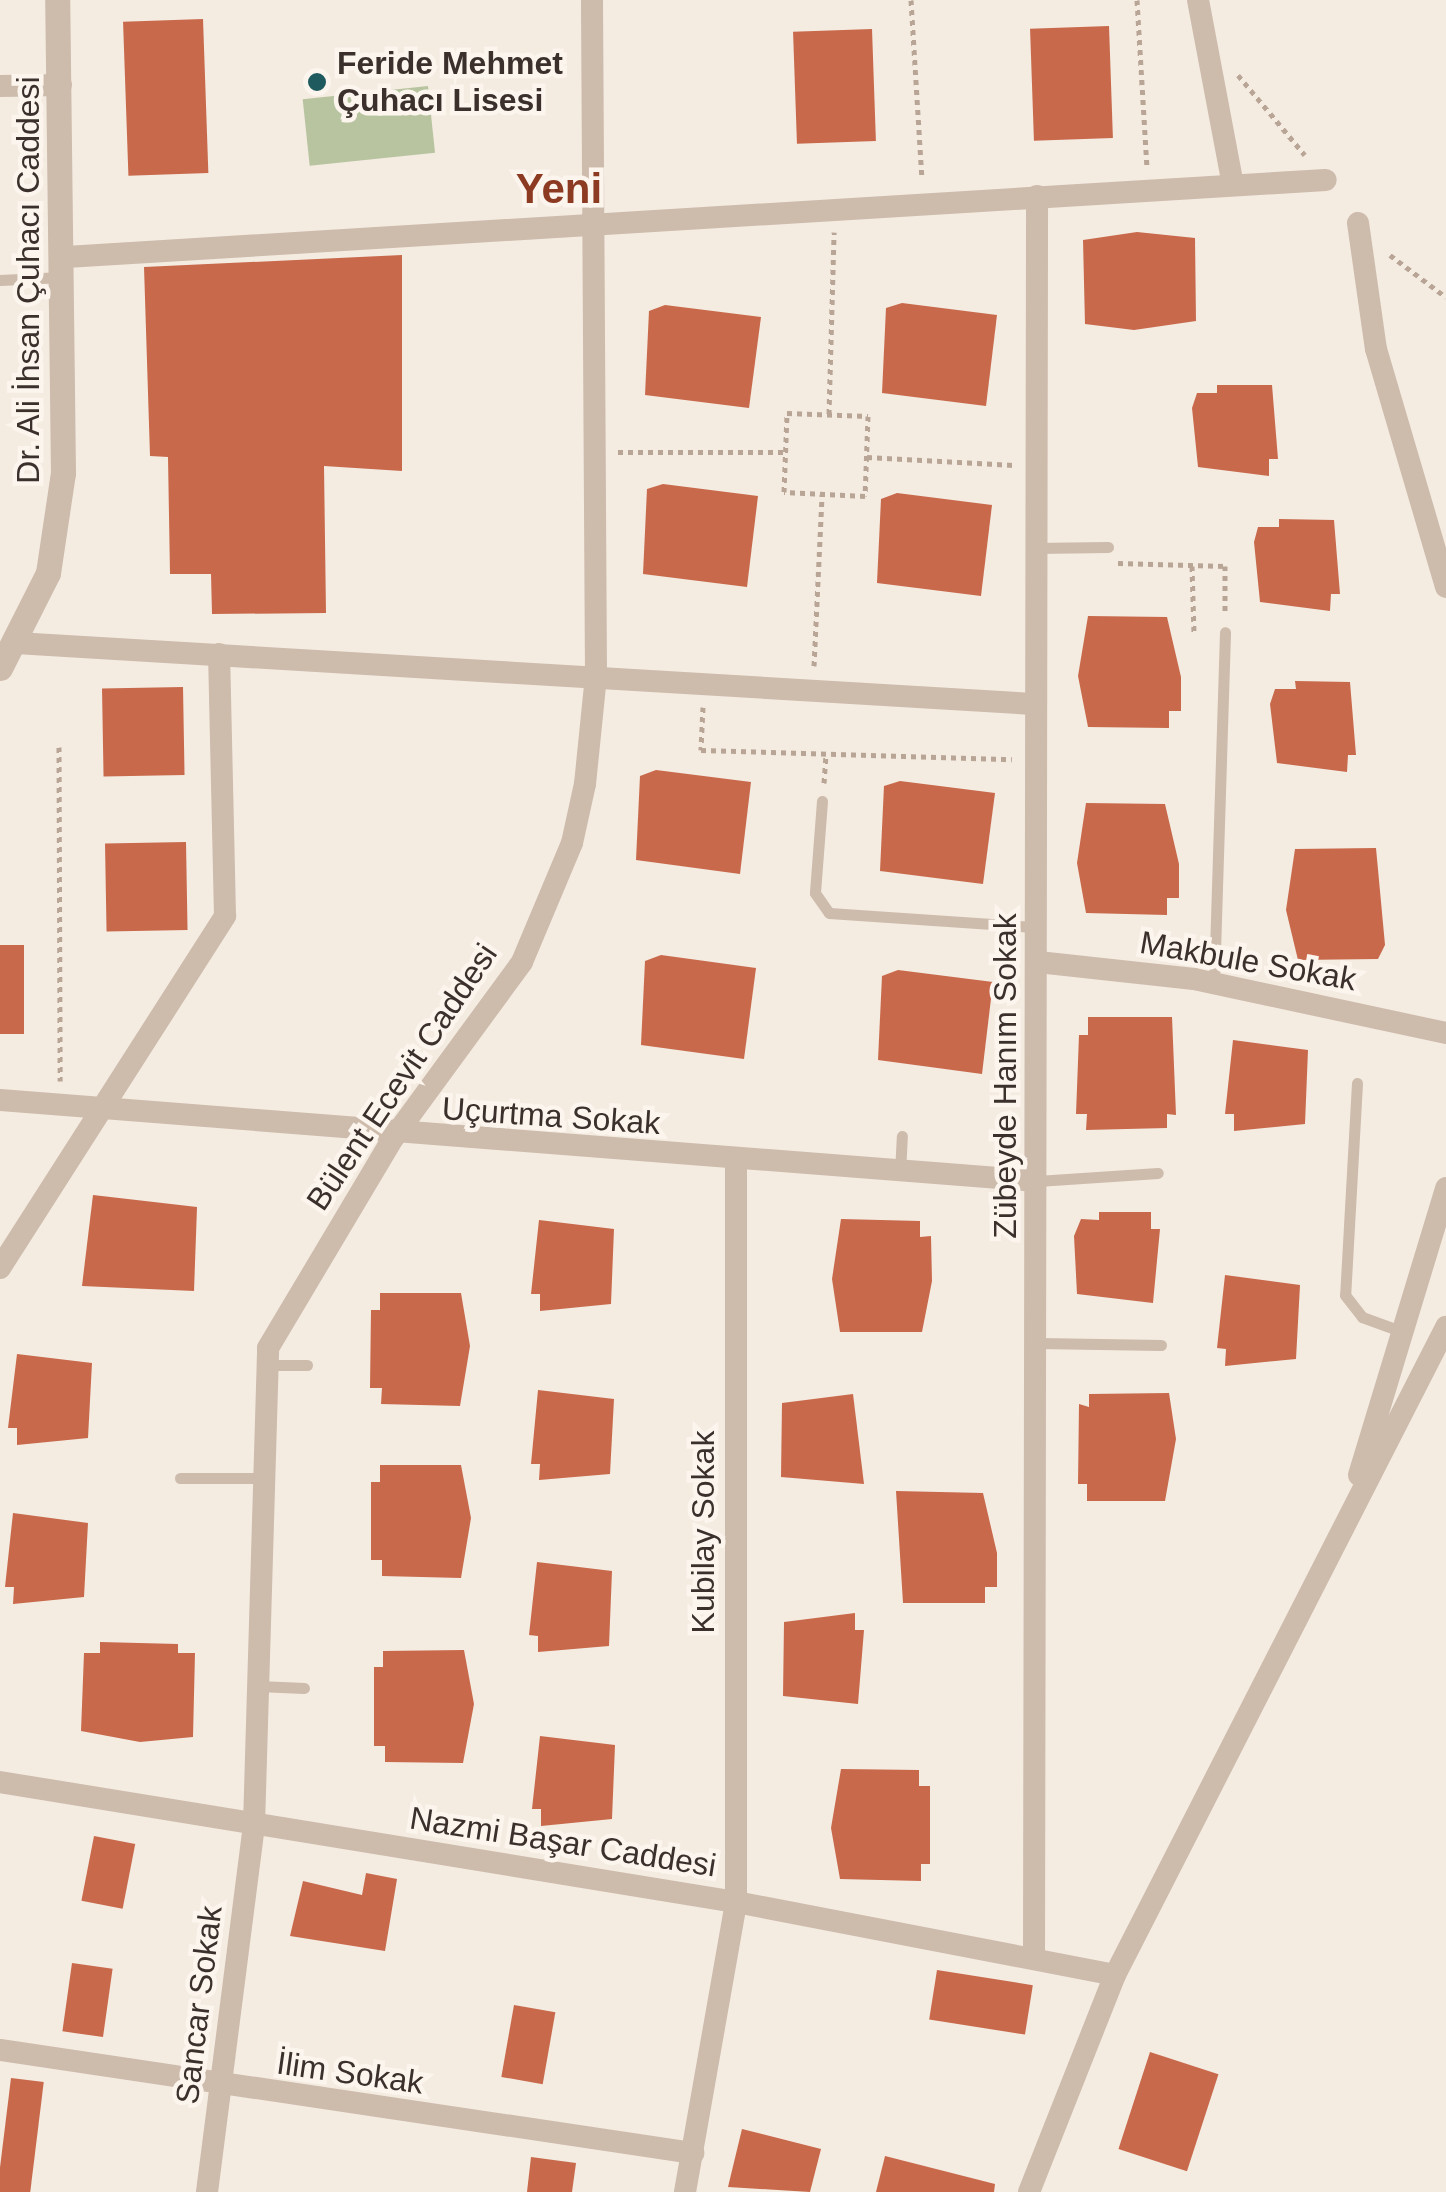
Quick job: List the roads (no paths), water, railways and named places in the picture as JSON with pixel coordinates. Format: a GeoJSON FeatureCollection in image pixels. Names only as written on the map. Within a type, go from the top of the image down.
{"type":"FeatureCollection","features":[{"type":"Feature","properties":{"kind":"street","name":"Dr. Ali İhsan Çuhacı Caddesi"},"geometry":{"type":"LineString","coordinates":[[0,668],[16,643],[48,573],[58,522],[66,267],[57,0]]}},
{"type":"Feature","properties":{"kind":"street","name":"Bülent Ecevit Caddesi"},"geometry":{"type":"LineString","coordinates":[[254,1825],[264,1365],[281,1317],[394,1137],[496,1003],[552,900],[585,784],[596,676],[592,0]]}},
{"type":"Feature","properties":{"kind":"street"},"geometry":{"type":"LineString","coordinates":[[1198,0],[1233,185]]}},
{"type":"Feature","properties":{"kind":"street"},"geometry":{"type":"LineString","coordinates":[[0,86],[62,85]]}},
{"type":"Feature","properties":{"kind":"street"},"geometry":{"type":"LineString","coordinates":[[66,267],[591,220],[1326,180]]}},
{"type":"Feature","properties":{"kind":"street","name":"Zübeyde Hanım Sokak"},"geometry":{"type":"LineString","coordinates":[[1034,1956],[1038,1343],[1036,196]]}},
{"type":"Feature","properties":{"kind":"street"},"geometry":{"type":"LineString","coordinates":[[1358,223],[1376,349],[1446,587]]}},
{"type":"Feature","properties":{"kind":"street"},"geometry":{"type":"LineString","coordinates":[[16,643],[1034,704]]}},
{"type":"Feature","properties":{"kind":"street"},"geometry":{"type":"LineString","coordinates":[[0,1268],[226,916],[219,654]]}},
{"type":"Feature","properties":{"kind":"street","name":"Makbule Sokak"},"geometry":{"type":"LineString","coordinates":[[1038,962],[1214,983],[1446,1034]]}},
{"type":"Feature","properties":{"kind":"street","name":"Uçurtma Sokak"},"geometry":{"type":"LineString","coordinates":[[0,1100],[394,1137],[900,1175],[1038,1181]]}},
{"type":"Feature","properties":{"kind":"street","name":"Kubilay Sokak"},"geometry":{"type":"LineString","coordinates":[[686,2192],[736,1902],[736,1162]]}},
{"type":"Feature","properties":{"kind":"street"},"geometry":{"type":"LineString","coordinates":[[1346,1522],[1398,1330],[1446,1188]]}},
{"type":"Feature","properties":{"kind":"street"},"geometry":{"type":"LineString","coordinates":[[1029,2192],[1115,1976],[1446,1326]]}},
{"type":"Feature","properties":{"kind":"street","name":"Nazmi Başar Caddesi"},"geometry":{"type":"LineString","coordinates":[[0,1782],[736,1902],[1034,1956],[1115,1976]]}},
{"type":"Feature","properties":{"kind":"street","name":"Sancar Sokak"},"geometry":{"type":"LineString","coordinates":[[207,2192],[254,1825]]}},
{"type":"Feature","properties":{"kind":"street","name":"İlim Sokak"},"geometry":{"type":"LineString","coordinates":[[0,2050],[222,2088],[693,2153]]}},
{"type":"Feature","properties":{"kind":"lane"},"geometry":{"type":"LineString","coordinates":[[0,280],[66,267]]}},
{"type":"Feature","properties":{"kind":"lane"},"geometry":{"type":"LineString","coordinates":[[1035,548],[1108,547]]}},
{"type":"Feature","properties":{"kind":"lane"},"geometry":{"type":"LineString","coordinates":[[1214,983],[1225,632]]}},
{"type":"Feature","properties":{"kind":"lane"},"geometry":{"type":"LineString","coordinates":[[822,801],[815,893],[829,913],[1038,926]]}},
{"type":"Feature","properties":{"kind":"lane"},"geometry":{"type":"LineString","coordinates":[[1357,1083],[1345,1295],[1362,1317],[1398,1330]]}},
{"type":"Feature","properties":{"kind":"lane"},"geometry":{"type":"LineString","coordinates":[[900,1175],[902,1136]]}},
{"type":"Feature","properties":{"kind":"lane"},"geometry":{"type":"LineString","coordinates":[[1038,1181],[1158,1173]]}},
{"type":"Feature","properties":{"kind":"lane"},"geometry":{"type":"LineString","coordinates":[[1038,1343],[1161,1345]]}},
{"type":"Feature","properties":{"kind":"lane"},"geometry":{"type":"LineString","coordinates":[[264,1365],[306,1366]]}},
{"type":"Feature","properties":{"kind":"lane"},"geometry":{"type":"LineString","coordinates":[[180,1478],[261,1478]]}},
{"type":"Feature","properties":{"kind":"lane"},"geometry":{"type":"LineString","coordinates":[[256,1686],[304,1688]]}},
{"type":"Feature","properties":{"kind":"place","name":"Feride Mehmet Çuhacı Lisesi"},"geometry":{"type":"Point","coordinates":[317,82]}},
{"type":"Feature","properties":{"kind":"district","name":"Yeni"},"geometry":{"type":"Point","coordinates":[559,189]}}]}
